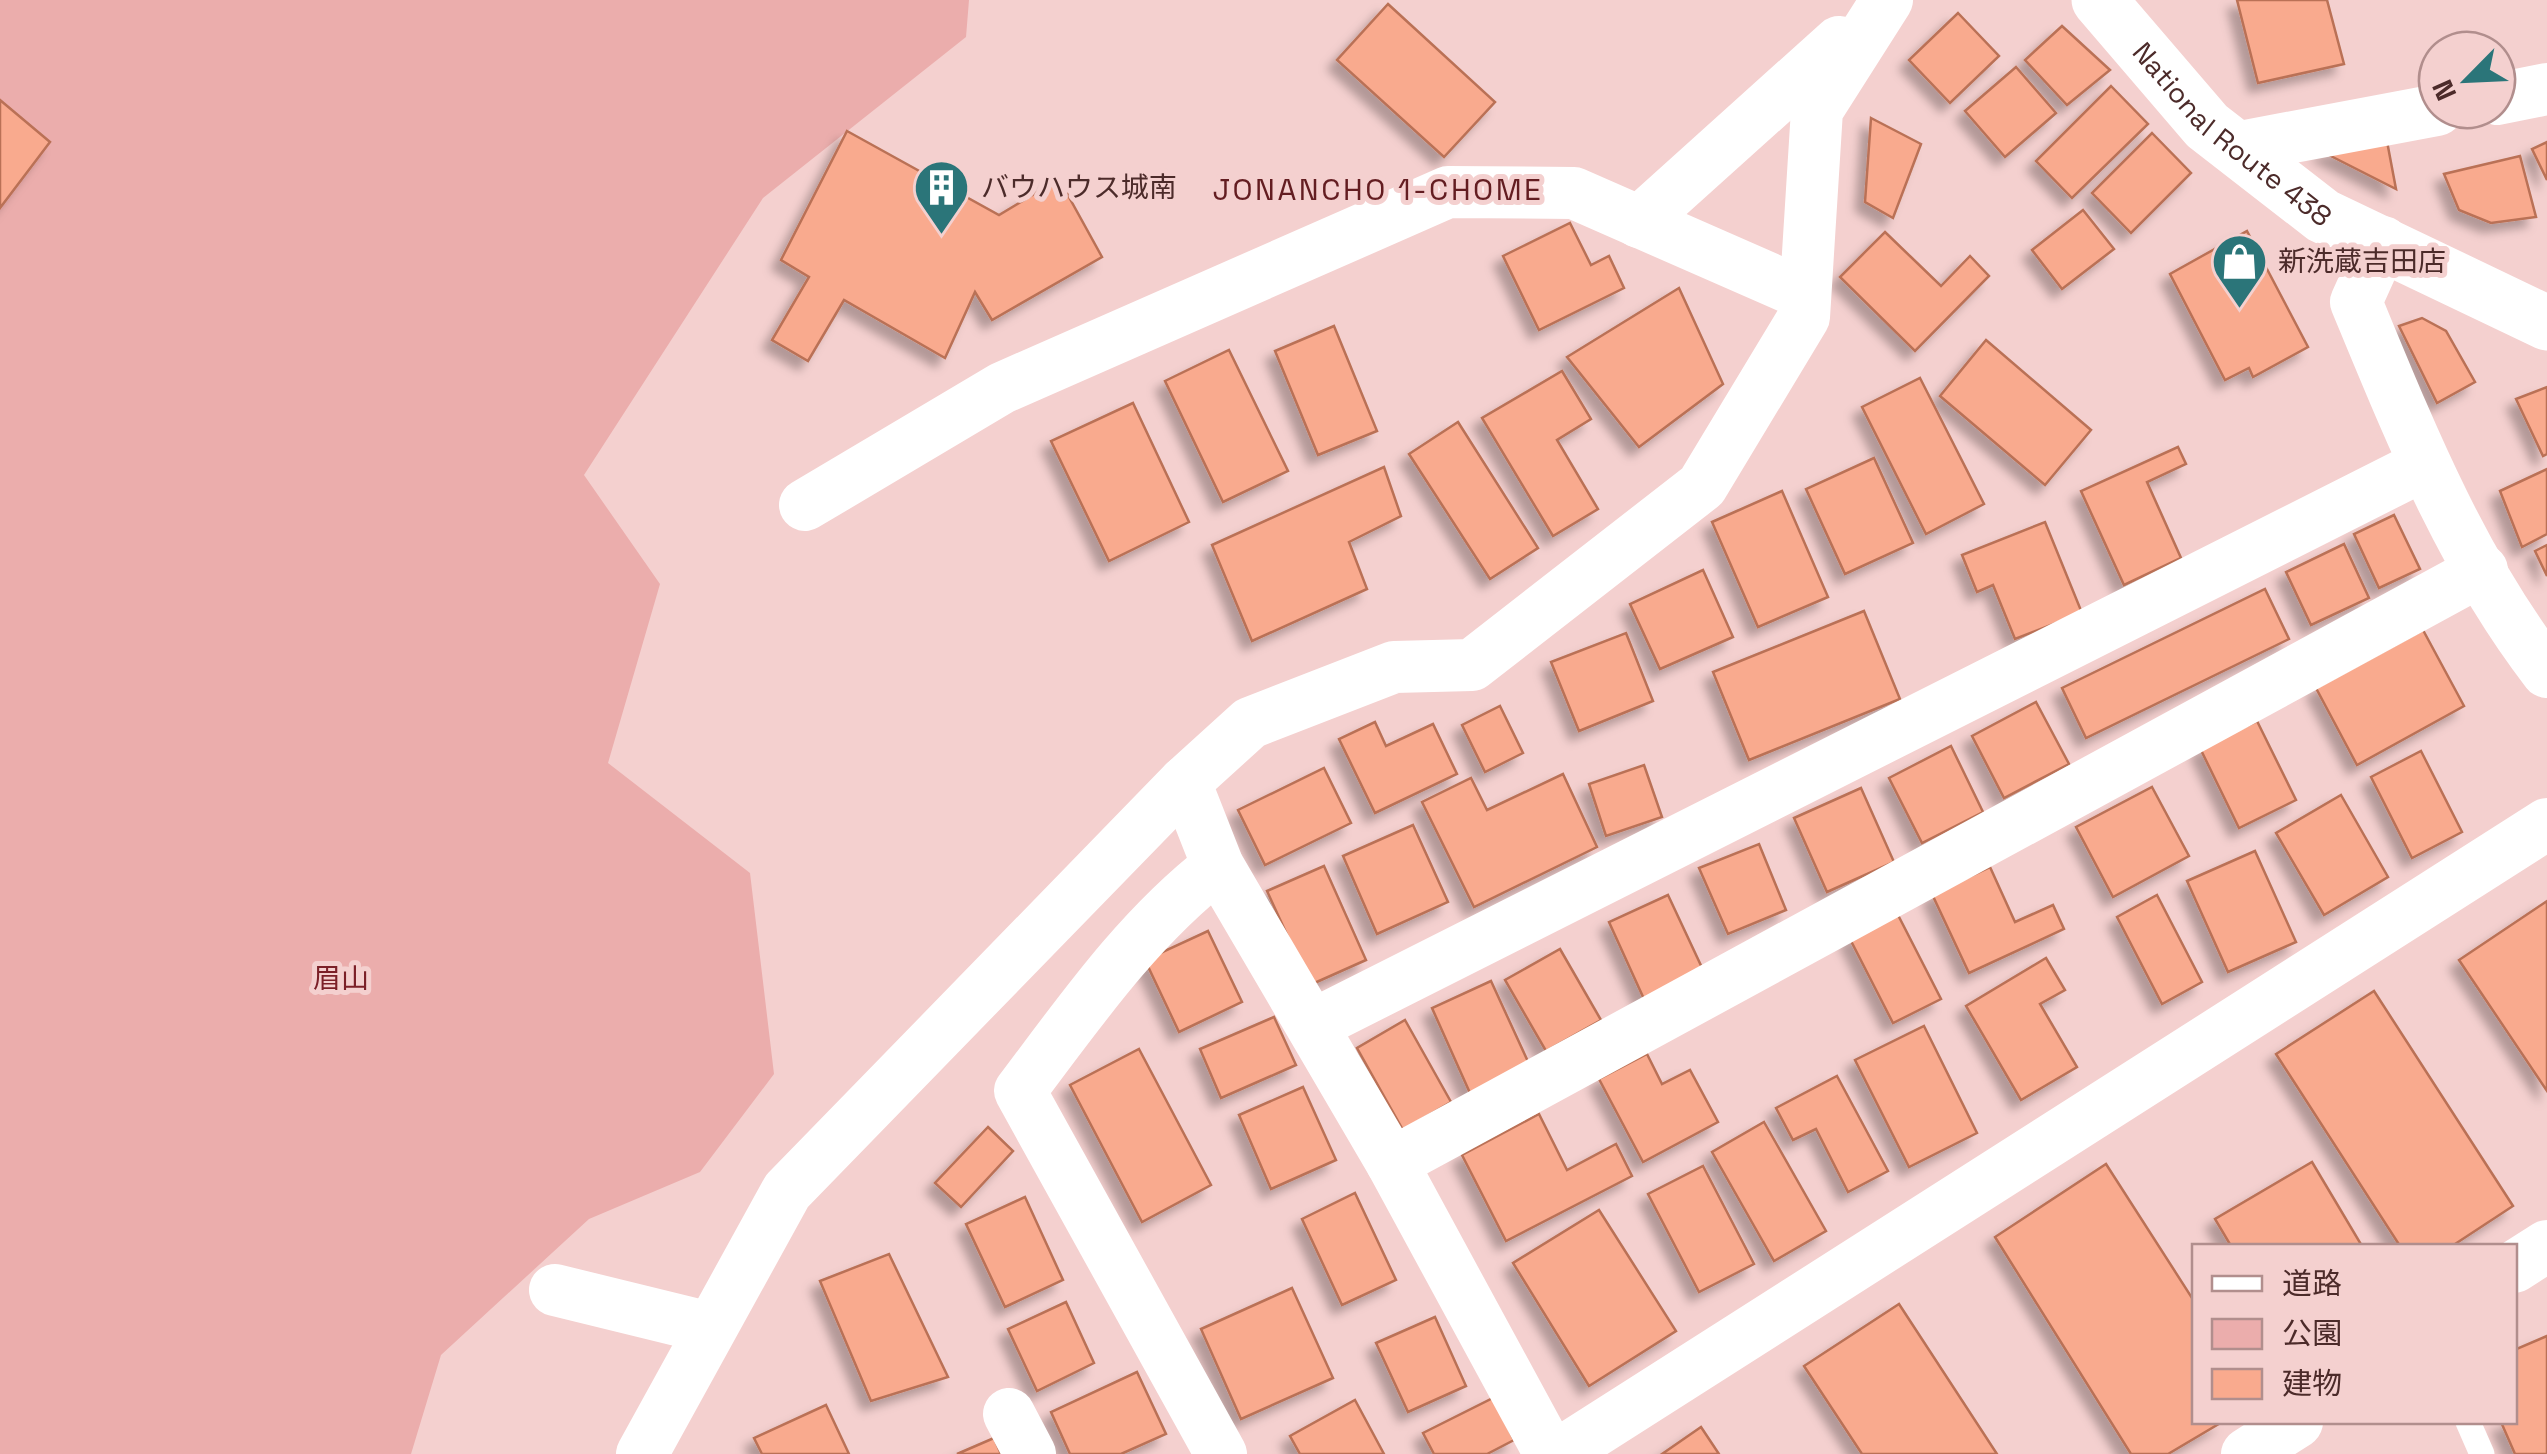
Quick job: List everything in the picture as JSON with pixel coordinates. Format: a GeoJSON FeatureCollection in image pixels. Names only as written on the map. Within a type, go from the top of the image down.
{"type":"FeatureCollection","features":[{"type":"Feature","properties":{"kind":"highway","name":"National Route 438"},"geometry":{"type":"LineString","coordinates":[[2099,0],[2207,126],[2323,216],[2547,322]]}},
{"type":"Feature","properties":{"kind":"street"},"geometry":{"type":"LineString","coordinates":[[1639,222],[1884,2]]}},
{"type":"Feature","properties":{"kind":"street"},"geometry":{"type":"LineString","coordinates":[[642,1454],[787,1191],[1184,782],[1250,724],[1394,667],[1472,665],[1702,486],[1804,316],[1817,110],[1884,2]]}},
{"type":"Feature","properties":{"kind":"street"},"geometry":{"type":"LineString","coordinates":[[2517,94],[2547,89]]}},
{"type":"Feature","properties":{"kind":"street"},"geometry":{"type":"LineString","coordinates":[[2235,148],[2417,114]]}},
{"type":"Feature","properties":{"kind":"street"},"geometry":{"type":"LineString","coordinates":[[804,505],[1002,388],[1448,192],[1574,194],[1804,294]]}},
{"type":"Feature","properties":{"kind":"street"},"geometry":{"type":"LineString","coordinates":[[2384,242],[2356,302],[2422,466],[2511,625],[2547,672]]}},
{"type":"Feature","properties":{"kind":"street"},"geometry":{"type":"LineString","coordinates":[[1313,1025],[2422,466]]}},
{"type":"Feature","properties":{"kind":"street"},"geometry":{"type":"LineString","coordinates":[[1392,1162],[2482,570]]}},
{"type":"Feature","properties":{"kind":"street"},"geometry":{"type":"LineString","coordinates":[[1184,782],[1218,866],[1392,1162],[1550,1454]]}},
{"type":"Feature","properties":{"kind":"street"},"geometry":{"type":"LineString","coordinates":[[1559,1454],[2547,824]]}},
{"type":"Feature","properties":{"kind":"street"},"geometry":{"type":"LineString","coordinates":[[1218,866],[1183,893],[1124,954],[1020,1091],[1221,1454]]}},
{"type":"Feature","properties":{"kind":"street"},"geometry":{"type":"LineString","coordinates":[[2517,1265],[2547,1246]]}},
{"type":"Feature","properties":{"kind":"street"},"geometry":{"type":"LineString","coordinates":[[556,1290],[710,1328]]}},
{"type":"Feature","properties":{"kind":"street"},"geometry":{"type":"LineString","coordinates":[[2247,1454],[2295,1424]]}},
{"type":"Feature","properties":{"kind":"lane"},"geometry":{"type":"LineString","coordinates":[[2469,1424],[2482,1454]]}},
{"type":"Feature","properties":{"kind":"green space","name":"眉山"},"geometry":{"type":"Polygon","coordinates":[[[0,0],[969,0],[966,37],[763,198],[584,475],[660,584],[608,763],[750,873],[774,1074],[700,1172],[589,1219],[441,1355],[411,1454],[0,1454],[0,0]]]}},
{"type":"Feature","properties":{"kind":"building"},"geometry":{"type":"Polygon","coordinates":[[[2237,0],[2327,0],[2344,64],[2258,83],[2237,0]]]}},
{"type":"Feature","properties":{"kind":"building"},"geometry":{"type":"Polygon","coordinates":[[[1388,4],[1495,102],[1444,157],[1337,60],[1388,4]]]}},
{"type":"Feature","properties":{"kind":"building"},"geometry":{"type":"Polygon","coordinates":[[[1958,13],[1999,56],[1950,103],[1909,60],[1958,13]]]}},
{"type":"Feature","properties":{"kind":"building"},"geometry":{"type":"Polygon","coordinates":[[[2062,26],[2110,70],[2067,105],[2025,60],[2062,26]]]}},
{"type":"Feature","properties":{"kind":"building"},"geometry":{"type":"Polygon","coordinates":[[[2016,67],[2056,113],[2005,157],[1965,111],[2016,67]]]}},
{"type":"Feature","properties":{"kind":"building"},"geometry":{"type":"Polygon","coordinates":[[[2111,86],[2148,124],[2072,198],[2036,161],[2111,86]]]}},
{"type":"Feature","properties":{"kind":"building"},"geometry":{"type":"Polygon","coordinates":[[[0,100],[50,142],[0,208],[0,100]]]}},
{"type":"Feature","properties":{"kind":"building"},"geometry":{"type":"Polygon","coordinates":[[[1871,118],[1921,144],[1893,218],[1865,202],[1871,118]]]}},
{"type":"Feature","properties":{"kind":"building","name":"バウハウス城南"},"geometry":{"type":"Polygon","coordinates":[[[847,131],[999,215],[1059,179],[1102,257],[992,320],[975,292],[945,358],[844,300],[808,361],[772,340],[809,277],[781,260],[847,131]]]}},
{"type":"Feature","properties":{"kind":"building"},"geometry":{"type":"Polygon","coordinates":[[[2152,133],[2191,173],[2131,233],[2092,193],[2152,133]]]}},
{"type":"Feature","properties":{"kind":"building"},"geometry":{"type":"Polygon","coordinates":[[[2386,136],[2396,189],[2321,151],[2386,136]]]}},
{"type":"Feature","properties":{"kind":"building"},"geometry":{"type":"Polygon","coordinates":[[[2547,142],[2547,180],[2532,149],[2547,142]]]}},
{"type":"Feature","properties":{"kind":"building"},"geometry":{"type":"Polygon","coordinates":[[[2520,156],[2536,217],[2491,223],[2459,210],[2444,174],[2520,156]]]}},
{"type":"Feature","properties":{"kind":"building"},"geometry":{"type":"Polygon","coordinates":[[[2083,210],[2114,249],[2062,289],[2032,250],[2083,210]]]}},
{"type":"Feature","properties":{"kind":"building"},"geometry":{"type":"Polygon","coordinates":[[[1570,223],[1591,265],[1609,256],[1624,288],[1539,330],[1503,256],[1570,223]]]}},
{"type":"Feature","properties":{"kind":"building","name":"新洗蔵吉田店"},"geometry":{"type":"Polygon","coordinates":[[[2247,231],[2308,347],[2253,377],[2249,368],[2225,380],[2170,274],[2247,231]]]}},
{"type":"Feature","properties":{"kind":"building"},"geometry":{"type":"Polygon","coordinates":[[[1885,232],[1941,286],[1970,256],[1989,276],[1915,351],[1840,277],[1885,232]]]}},
{"type":"Feature","properties":{"kind":"building"},"geometry":{"type":"Polygon","coordinates":[[[1679,288],[1723,384],[1639,447],[1567,357],[1679,288]]]}},
{"type":"Feature","properties":{"kind":"building"},"geometry":{"type":"Polygon","coordinates":[[[2422,318],[2446,331],[2475,382],[2437,403],[2399,326],[2422,318]]]}},
{"type":"Feature","properties":{"kind":"building"},"geometry":{"type":"Polygon","coordinates":[[[1334,326],[1377,431],[1318,455],[1275,351],[1334,326]]]}},
{"type":"Feature","properties":{"kind":"building"},"geometry":{"type":"Polygon","coordinates":[[[1986,340],[2091,430],[2045,485],[1940,396],[1986,340]]]}},
{"type":"Feature","properties":{"kind":"building"},"geometry":{"type":"Polygon","coordinates":[[[1229,350],[1288,471],[1223,502],[1165,381],[1229,350]]]}},
{"type":"Feature","properties":{"kind":"building"},"geometry":{"type":"Polygon","coordinates":[[[1562,371],[1591,419],[1557,440],[1598,509],[1553,536],[1482,418],[1562,371]]]}},
{"type":"Feature","properties":{"kind":"building"},"geometry":{"type":"Polygon","coordinates":[[[1920,378],[1984,504],[1926,534],[1862,407],[1920,378]]]}},
{"type":"Feature","properties":{"kind":"building"},"geometry":{"type":"Polygon","coordinates":[[[2547,387],[2547,454],[2543,456],[2516,399],[2547,387]]]}},
{"type":"Feature","properties":{"kind":"building"},"geometry":{"type":"Polygon","coordinates":[[[1133,403],[1189,522],[1109,561],[1051,441],[1133,403]]]}},
{"type":"Feature","properties":{"kind":"building"},"geometry":{"type":"Polygon","coordinates":[[[1458,422],[1538,548],[1490,579],[1409,454],[1458,422]]]}},
{"type":"Feature","properties":{"kind":"building"},"geometry":{"type":"Polygon","coordinates":[[[2178,447],[2186,464],[2147,482],[2181,558],[2124,585],[2081,491],[2178,447]]]}},
{"type":"Feature","properties":{"kind":"building"},"geometry":{"type":"Polygon","coordinates":[[[1874,458],[1913,543],[1845,574],[1806,489],[1874,458]]]}},
{"type":"Feature","properties":{"kind":"building"},"geometry":{"type":"Polygon","coordinates":[[[1384,467],[1401,516],[1349,542],[1367,589],[1252,641],[1212,545],[1384,467]]]}},
{"type":"Feature","properties":{"kind":"building"},"geometry":{"type":"Polygon","coordinates":[[[2547,469],[2547,534],[2522,547],[2500,491],[2547,469]]]}},
{"type":"Feature","properties":{"kind":"building"},"geometry":{"type":"Polygon","coordinates":[[[1782,491],[1828,597],[1758,627],[1712,522],[1782,491]]]}},
{"type":"Feature","properties":{"kind":"building"},"geometry":{"type":"Polygon","coordinates":[[[2394,515],[2420,569],[2379,588],[2354,534],[2394,515]]]}},
{"type":"Feature","properties":{"kind":"building"},"geometry":{"type":"Polygon","coordinates":[[[2045,522],[2082,613],[2015,639],[1993,585],[1977,592],[1962,555],[2045,522]]]}},
{"type":"Feature","properties":{"kind":"building"},"geometry":{"type":"Polygon","coordinates":[[[2344,544],[2369,598],[2311,625],[2286,572],[2344,544]]]}},
{"type":"Feature","properties":{"kind":"building"},"geometry":{"type":"Polygon","coordinates":[[[2547,545],[2547,576],[2535,551],[2547,545]]]}},
{"type":"Feature","properties":{"kind":"building"},"geometry":{"type":"Polygon","coordinates":[[[1703,570],[1733,637],[1660,669],[1630,604],[1703,570]]]}},
{"type":"Feature","properties":{"kind":"building"},"geometry":{"type":"Polygon","coordinates":[[[2265,589],[2289,639],[2086,738],[2062,688],[2265,589]]]}},
{"type":"Feature","properties":{"kind":"building"},"geometry":{"type":"Polygon","coordinates":[[[1864,611],[1900,699],[1749,760],[1713,672],[1864,611]]]}},
{"type":"Feature","properties":{"kind":"building"},"geometry":{"type":"Polygon","coordinates":[[[2423,630],[2464,706],[2357,765],[2316,688],[2423,630]]]}},
{"type":"Feature","properties":{"kind":"building"},"geometry":{"type":"Polygon","coordinates":[[[1626,633],[1653,701],[1579,731],[1551,662],[1626,633]]]}},
{"type":"Feature","properties":{"kind":"building"},"geometry":{"type":"Polygon","coordinates":[[[2036,702],[2069,764],[2004,798],[1972,736],[2036,702]]]}},
{"type":"Feature","properties":{"kind":"building"},"geometry":{"type":"Polygon","coordinates":[[[1500,706],[1523,753],[1485,772],[1462,725],[1500,706]]]}},
{"type":"Feature","properties":{"kind":"building"},"geometry":{"type":"Polygon","coordinates":[[[2257,721],[2296,800],[2239,828],[2200,748],[2257,721]]]}},
{"type":"Feature","properties":{"kind":"building"},"geometry":{"type":"Polygon","coordinates":[[[1375,722],[1386,746],[1433,724],[1457,774],[1375,813],[1339,739],[1375,722]]]}},
{"type":"Feature","properties":{"kind":"building"},"geometry":{"type":"Polygon","coordinates":[[[1951,746],[1983,812],[1922,843],[1889,778],[1951,746]]]}},
{"type":"Feature","properties":{"kind":"building"},"geometry":{"type":"Polygon","coordinates":[[[2421,751],[2462,832],[2412,858],[2371,777],[2421,751]]]}},
{"type":"Feature","properties":{"kind":"building"},"geometry":{"type":"Polygon","coordinates":[[[1644,765],[1662,817],[1606,836],[1589,784],[1644,765]]]}},
{"type":"Feature","properties":{"kind":"building"},"geometry":{"type":"Polygon","coordinates":[[[1324,768],[1351,823],[1265,865],[1238,810],[1324,768]]]}},
{"type":"Feature","properties":{"kind":"building"},"geometry":{"type":"Polygon","coordinates":[[[1563,774],[1597,847],[1474,907],[1422,802],[1471,778],[1487,810],[1563,774]]]}},
{"type":"Feature","properties":{"kind":"building"},"geometry":{"type":"Polygon","coordinates":[[[2152,787],[2189,856],[2113,897],[2076,827],[2152,787]]]}},
{"type":"Feature","properties":{"kind":"building"},"geometry":{"type":"Polygon","coordinates":[[[1861,788],[1894,862],[1827,892],[1794,818],[1861,788]]]}},
{"type":"Feature","properties":{"kind":"building"},"geometry":{"type":"Polygon","coordinates":[[[2341,795],[2388,877],[2324,915],[2276,833],[2341,795]]]}},
{"type":"Feature","properties":{"kind":"building"},"geometry":{"type":"Polygon","coordinates":[[[1413,825],[1448,902],[1377,934],[1343,856],[1413,825]]]}},
{"type":"Feature","properties":{"kind":"building"},"geometry":{"type":"Polygon","coordinates":[[[1759,844],[1786,910],[1728,934],[1699,868],[1759,844]]]}},
{"type":"Feature","properties":{"kind":"building"},"geometry":{"type":"Polygon","coordinates":[[[2255,851],[2296,942],[2228,972],[2187,881],[2255,851]]]}},
{"type":"Feature","properties":{"kind":"building"},"geometry":{"type":"Polygon","coordinates":[[[1324,866],[1366,960],[1310,985],[1267,891],[1324,866]]]}},
{"type":"Feature","properties":{"kind":"building"},"geometry":{"type":"Polygon","coordinates":[[[1990,867],[2015,922],[2053,905],[2064,929],[1969,973],[1932,894],[1990,867]]]}},
{"type":"Feature","properties":{"kind":"building"},"geometry":{"type":"Polygon","coordinates":[[[1668,895],[1704,972],[1644,999],[1609,922],[1668,895]]]}},
{"type":"Feature","properties":{"kind":"building"},"geometry":{"type":"Polygon","coordinates":[[[2157,895],[2202,982],[2162,1004],[2117,917],[2157,895]]]}},
{"type":"Feature","properties":{"kind":"building"},"geometry":{"type":"Polygon","coordinates":[[[2547,901],[2547,1091],[2459,960],[2547,901]]]}},
{"type":"Feature","properties":{"kind":"building"},"geometry":{"type":"Polygon","coordinates":[[[1897,913],[1941,999],[1893,1023],[1849,937],[1897,913]]]}},
{"type":"Feature","properties":{"kind":"building"},"geometry":{"type":"Polygon","coordinates":[[[1208,931],[1242,1002],[1179,1032],[1145,960],[1208,931]]]}},
{"type":"Feature","properties":{"kind":"building"},"geometry":{"type":"Polygon","coordinates":[[[1560,949],[1601,1020],[1546,1051],[1505,980],[1560,949]]]}},
{"type":"Feature","properties":{"kind":"building"},"geometry":{"type":"Polygon","coordinates":[[[2046,958],[2065,990],[2040,1004],[2077,1067],[2021,1100],[1966,1006],[2046,958]]]}},
{"type":"Feature","properties":{"kind":"building"},"geometry":{"type":"Polygon","coordinates":[[[1491,981],[1530,1066],[1470,1093],[1432,1008],[1491,981]]]}},
{"type":"Feature","properties":{"kind":"building"},"geometry":{"type":"Polygon","coordinates":[[[2374,991],[2513,1206],[2455,1244],[2399,1244],[2276,1054],[2374,991]]]}},
{"type":"Feature","properties":{"kind":"building"},"geometry":{"type":"Polygon","coordinates":[[[1274,1017],[1296,1065],[1221,1098],[1200,1049],[1274,1017]]]}},
{"type":"Feature","properties":{"kind":"building"},"geometry":{"type":"Polygon","coordinates":[[[1405,1020],[1451,1102],[1403,1130],[1357,1048],[1405,1020]]]}},
{"type":"Feature","properties":{"kind":"building"},"geometry":{"type":"Polygon","coordinates":[[[1924,1026],[1977,1133],[1909,1167],[1855,1060],[1924,1026]]]}},
{"type":"Feature","properties":{"kind":"building"},"geometry":{"type":"Polygon","coordinates":[[[1139,1049],[1211,1185],[1142,1222],[1070,1085],[1139,1049]]]}},
{"type":"Feature","properties":{"kind":"building"},"geometry":{"type":"Polygon","coordinates":[[[1647,1054],[1662,1084],[1690,1070],[1718,1122],[1643,1162],[1599,1079],[1647,1054]]]}},
{"type":"Feature","properties":{"kind":"building"},"geometry":{"type":"Polygon","coordinates":[[[1837,1076],[1888,1171],[1848,1192],[1816,1129],[1793,1140],[1776,1108],[1837,1076]]]}},
{"type":"Feature","properties":{"kind":"building"},"geometry":{"type":"Polygon","coordinates":[[[1303,1087],[1336,1160],[1271,1189],[1239,1115],[1303,1087]]]}},
{"type":"Feature","properties":{"kind":"building"},"geometry":{"type":"Polygon","coordinates":[[[1539,1114],[1567,1170],[1616,1144],[1632,1176],[1506,1241],[1462,1155],[1539,1114]]]}},
{"type":"Feature","properties":{"kind":"building"},"geometry":{"type":"Polygon","coordinates":[[[1764,1122],[1826,1231],[1774,1261],[1712,1152],[1764,1122]]]}},
{"type":"Feature","properties":{"kind":"building"},"geometry":{"type":"Polygon","coordinates":[[[988,1127],[1013,1151],[961,1207],[935,1183],[988,1127]]]}},
{"type":"Feature","properties":{"kind":"building"},"geometry":{"type":"Polygon","coordinates":[[[2312,1162],[2361,1244],[2230,1244],[2215,1219],[2312,1162]]]}},
{"type":"Feature","properties":{"kind":"building"},"geometry":{"type":"Polygon","coordinates":[[[2106,1164],[2192,1298],[2192,1424],[2219,1424],[2168,1454],[2131,1454],[1995,1237],[2106,1164]]]}},
{"type":"Feature","properties":{"kind":"building"},"geometry":{"type":"Polygon","coordinates":[[[1703,1166],[1754,1264],[1699,1292],[1648,1194],[1703,1166]]]}},
{"type":"Feature","properties":{"kind":"building"},"geometry":{"type":"Polygon","coordinates":[[[1355,1193],[1396,1280],[1342,1305],[1302,1219],[1355,1193]]]}},
{"type":"Feature","properties":{"kind":"building"},"geometry":{"type":"Polygon","coordinates":[[[1025,1197],[1063,1280],[1005,1307],[966,1224],[1025,1197]]]}},
{"type":"Feature","properties":{"kind":"building"},"geometry":{"type":"Polygon","coordinates":[[[1599,1210],[1676,1331],[1589,1386],[1513,1263],[1599,1210]]]}},
{"type":"Feature","properties":{"kind":"building"},"geometry":{"type":"Polygon","coordinates":[[[889,1254],[948,1377],[871,1401],[820,1281],[889,1254]]]}},
{"type":"Feature","properties":{"kind":"building"},"geometry":{"type":"Polygon","coordinates":[[[1292,1288],[1333,1378],[1241,1419],[1201,1329],[1292,1288]]]}},
{"type":"Feature","properties":{"kind":"building"},"geometry":{"type":"Polygon","coordinates":[[[1066,1302],[1094,1363],[1037,1391],[1008,1329],[1066,1302]]]}},
{"type":"Feature","properties":{"kind":"building"},"geometry":{"type":"Polygon","coordinates":[[[1899,1304],[1997,1454],[1862,1454],[1804,1366],[1899,1304]]]}},
{"type":"Feature","properties":{"kind":"building"},"geometry":{"type":"Polygon","coordinates":[[[1435,1317],[1466,1386],[1408,1412],[1376,1343],[1435,1317]]]}},
{"type":"Feature","properties":{"kind":"building"},"geometry":{"type":"Polygon","coordinates":[[[2547,1336],[2547,1454],[2515,1454],[2502,1424],[2517,1424],[2517,1349],[2547,1336]]]}},
{"type":"Feature","properties":{"kind":"building"},"geometry":{"type":"Polygon","coordinates":[[[1137,1372],[1166,1434],[1121,1454],[1070,1454],[1051,1412],[1137,1372]]]}},
{"type":"Feature","properties":{"kind":"building"},"geometry":{"type":"Polygon","coordinates":[[[1493,1398],[1514,1440],[1487,1454],[1434,1454],[1423,1433],[1493,1398]]]}},
{"type":"Feature","properties":{"kind":"building"},"geometry":{"type":"Polygon","coordinates":[[[1355,1400],[1384,1454],[1300,1454],[1290,1436],[1355,1400]]]}},
{"type":"Feature","properties":{"kind":"building"},"geometry":{"type":"Polygon","coordinates":[[[826,1405],[849,1454],[762,1454],[754,1438],[826,1405]]]}},
{"type":"Feature","properties":{"kind":"building"},"geometry":{"type":"Polygon","coordinates":[[[1701,1427],[1719,1454],[1662,1454],[1701,1427]]]}},
{"type":"Feature","properties":{"kind":"building"},"geometry":{"type":"Polygon","coordinates":[[[994,1438],[1001,1454],[957,1454],[994,1438]]]}},
{"type":"Feature","properties":{"kind":"place","name":"バウハウス城南"},"geometry":{"type":"Point","coordinates":[942,236]}},
{"type":"Feature","properties":{"kind":"place","name":"新洗蔵吉田店"},"geometry":{"type":"Point","coordinates":[2239,310]}},
{"type":"Feature","properties":{"kind":"district","name":"JONANCHO 1-CHOME"},"geometry":{"type":"Point","coordinates":[1378,190]}}]}
